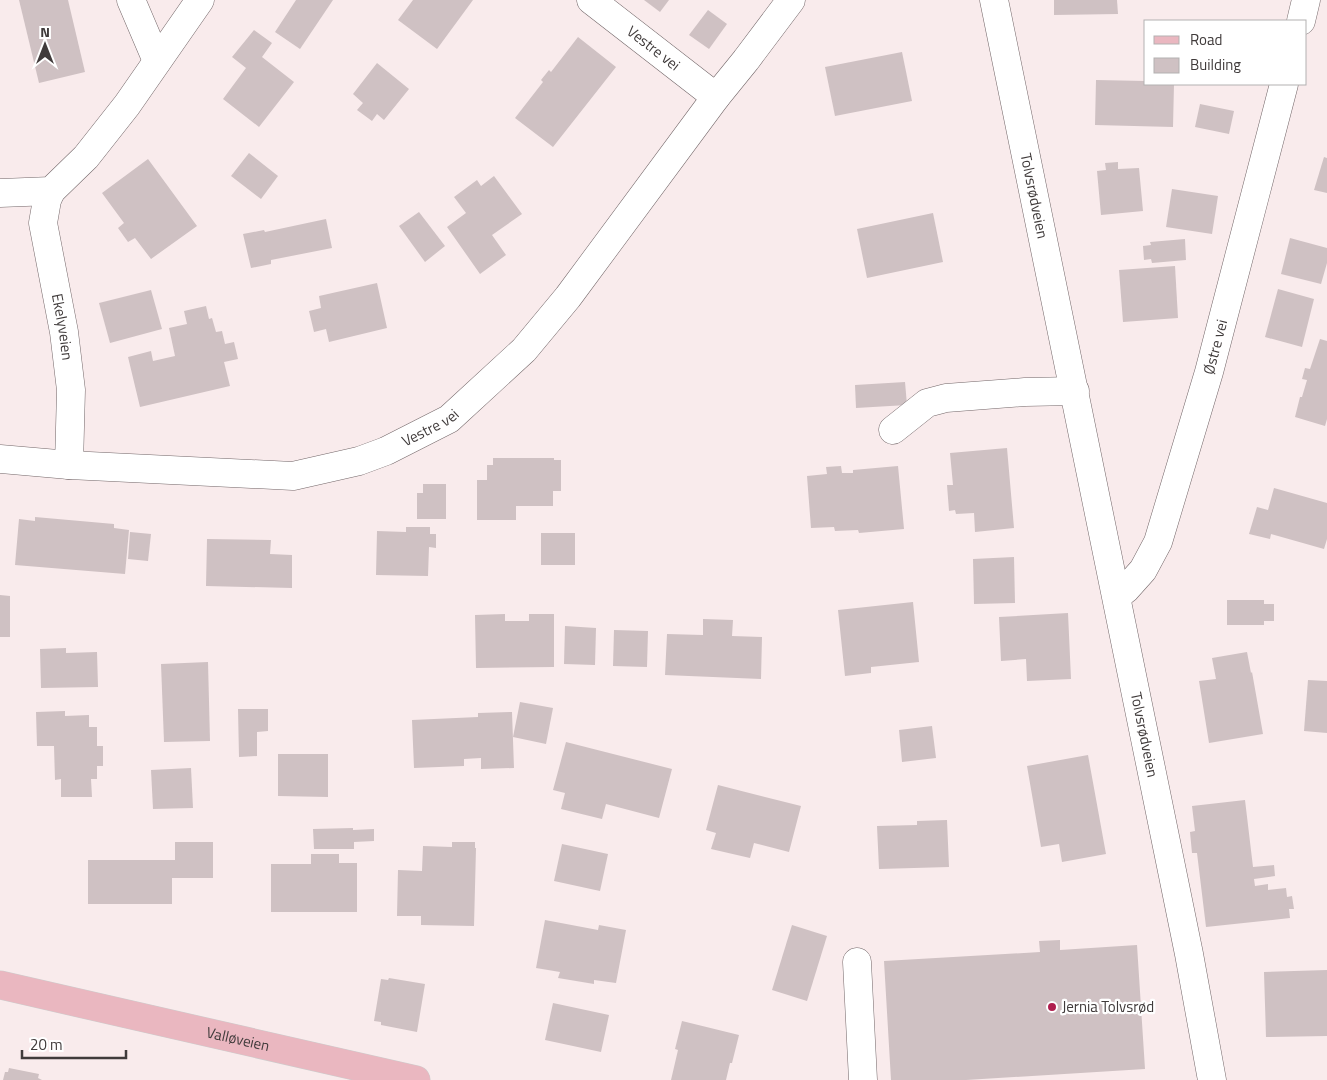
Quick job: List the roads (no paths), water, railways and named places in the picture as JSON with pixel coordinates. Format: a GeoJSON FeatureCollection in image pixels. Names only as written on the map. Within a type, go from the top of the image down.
{"type":"FeatureCollection","features":[{"type":"Feature","properties":{"kind":"main road","name":"Valløveien"},"geometry":{"type":"LineString","coordinates":[[0,985],[416,1080]]}},
{"type":"Feature","properties":{"kind":"street"},"geometry":{"type":"LineString","coordinates":[[131,0],[157,61]]}},
{"type":"Feature","properties":{"kind":"street","name":"Ekelyveien"},"geometry":{"type":"LineString","coordinates":[[69,465],[71,390],[64,332],[43,223],[47,200],[51,191],[92,149],[127,105],[200,0]]}},
{"type":"Feature","properties":{"kind":"street","name":"Vestre vei"},"geometry":{"type":"LineString","coordinates":[[591,0],[716,97]]}},
{"type":"Feature","properties":{"kind":"street","name":"Vestre vei"},"geometry":{"type":"LineString","coordinates":[[0,459],[69,465],[293,476],[359,461],[386,451],[449,419],[524,350],[556,312],[716,97],[791,0]]}},
{"type":"Feature","properties":{"kind":"street","name":"Tolvsrødveien"},"geometry":{"type":"LineString","coordinates":[[994,0],[1117,596],[1189,954],[1212,1080]]}},
{"type":"Feature","properties":{"kind":"street"},"geometry":{"type":"LineString","coordinates":[[1300,20],[1306,0]]}},
{"type":"Feature","properties":{"kind":"street","name":"Østre vei"},"geometry":{"type":"LineString","coordinates":[[1117,596],[1143,570],[1158,542],[1209,372],[1284,85]]}},
{"type":"Feature","properties":{"kind":"street"},"geometry":{"type":"LineString","coordinates":[[0,193],[51,191]]}},
{"type":"Feature","properties":{"kind":"street"},"geometry":{"type":"LineString","coordinates":[[893,430],[927,403],[946,398],[1025,392],[1074,391]]}},
{"type":"Feature","properties":{"kind":"street"},"geometry":{"type":"LineString","coordinates":[[857,962],[863,1080]]}},
{"type":"Feature","properties":{"kind":"place","name":"Jernia Tolvsrød"},"geometry":{"type":"Point","coordinates":[1052,1007]}}]}
